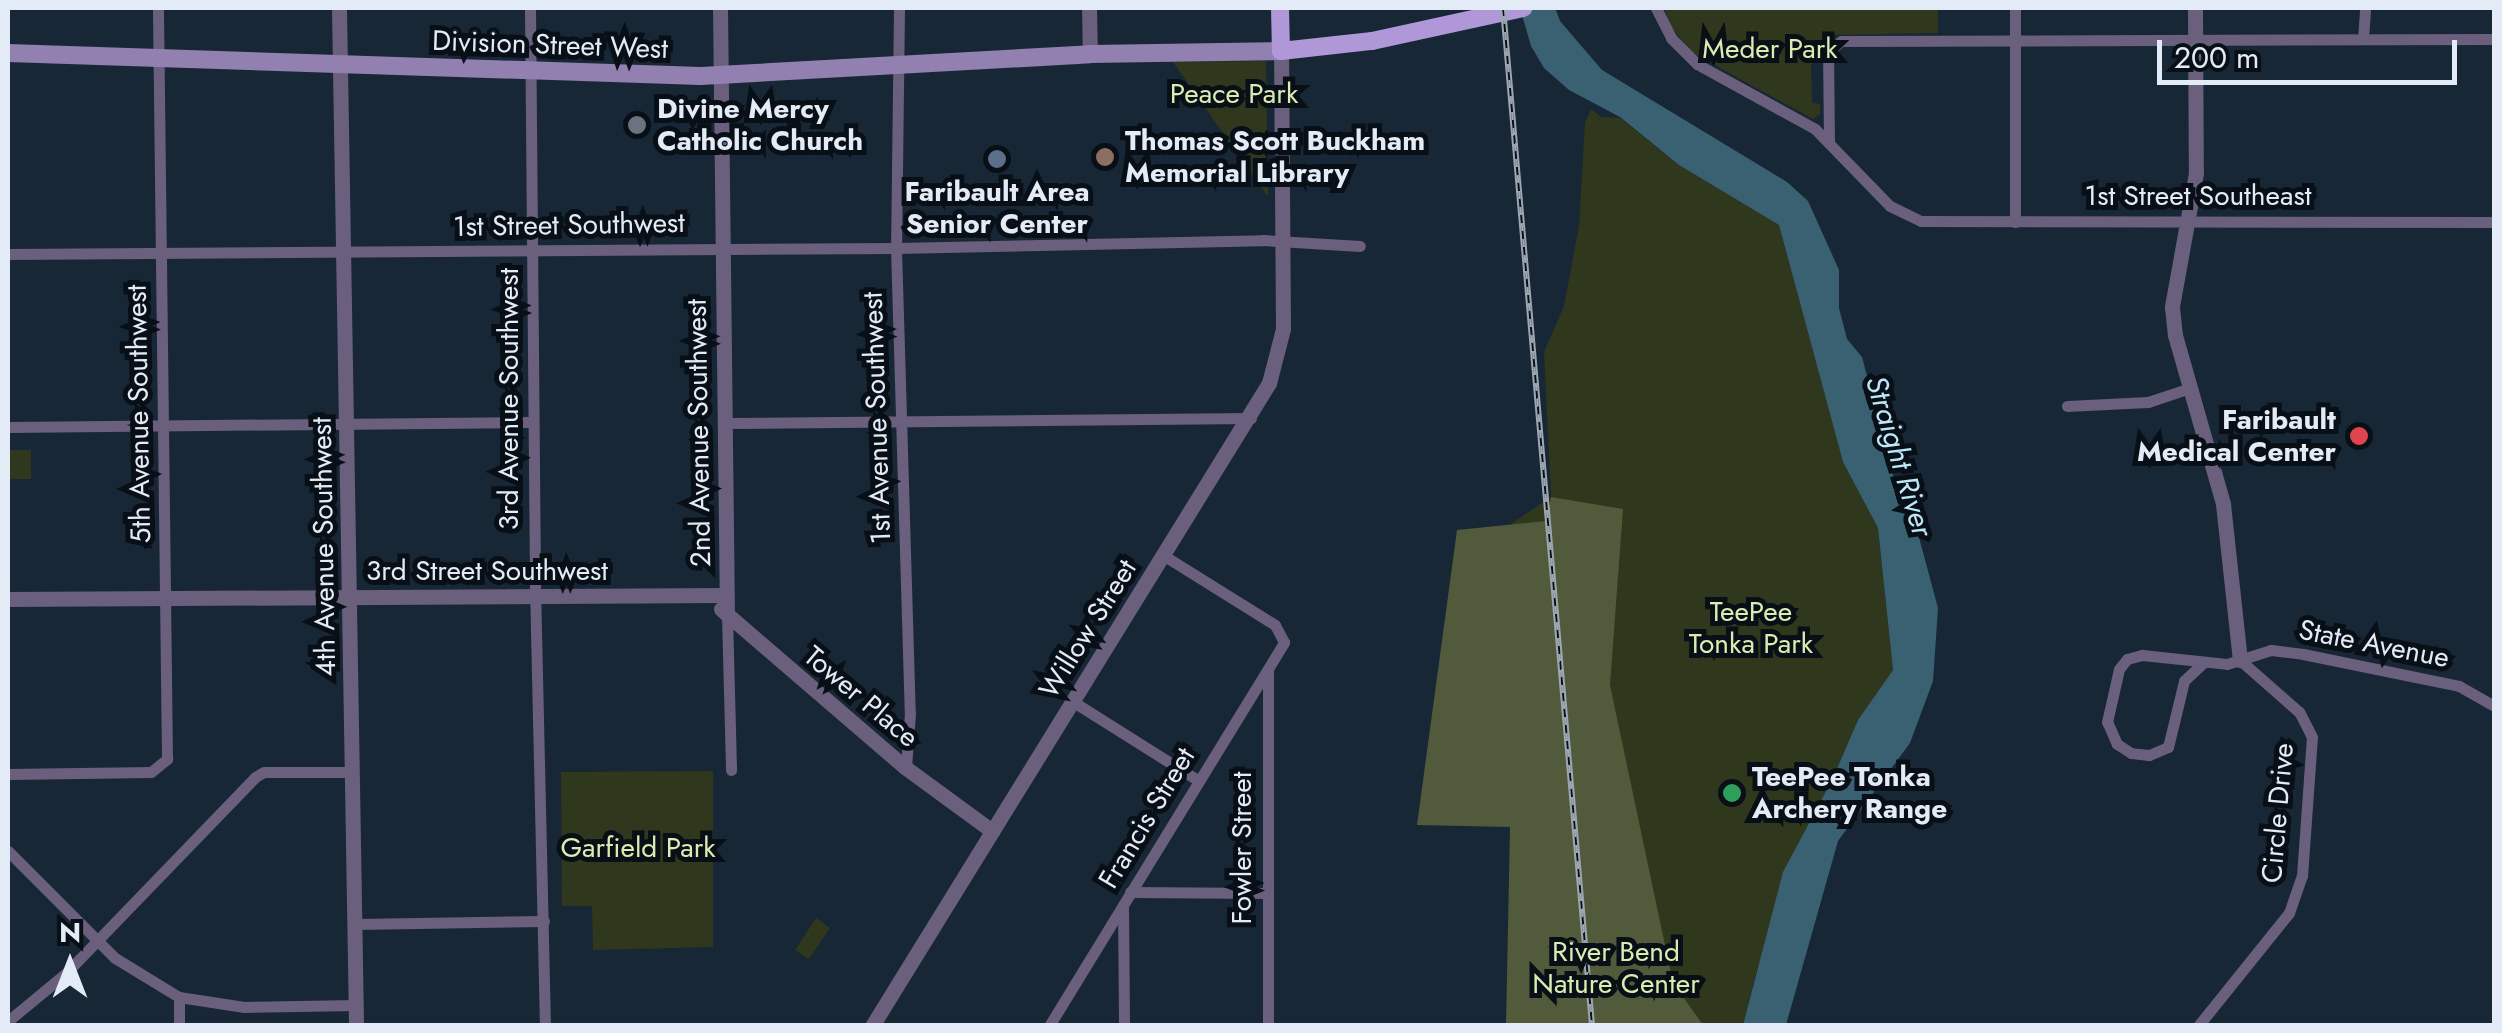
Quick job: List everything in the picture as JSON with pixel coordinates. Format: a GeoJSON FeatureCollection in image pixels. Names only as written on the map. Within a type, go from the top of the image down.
{"type":"FeatureCollection","features":[{"type":"Feature","properties":{"kind":"main road"},"geometry":{"type":"LineString","coordinates":[[1280,8],[1280,51],[1328,47],[1523,8]]}},
{"type":"Feature","properties":{"kind":"main road","name":"Division Street West"},"geometry":{"type":"LineString","coordinates":[[8,53],[701,76],[1090,54],[1280,51]]}},
{"type":"Feature","properties":{"kind":"street","name":"5th Avenue Southwest"},"geometry":{"type":"LineString","coordinates":[[8,774],[150,772],[163,766],[166,597],[158,8]]}},
{"type":"Feature","properties":{"kind":"street","name":"4th Avenue Southwest"},"geometry":{"type":"LineString","coordinates":[[339,8],[352,596],[356,1026]]}},
{"type":"Feature","properties":{"kind":"street","name":"3rd Avenue Southwest"},"geometry":{"type":"LineString","coordinates":[[530,8],[535,595],[545,1026]]}},
{"type":"Feature","properties":{"kind":"street","name":"2nd Avenue Southwest"},"geometry":{"type":"LineString","coordinates":[[720,8],[720,248],[731,770]]}},
{"type":"Feature","properties":{"kind":"street","name":"1st Avenue Southwest"},"geometry":{"type":"LineString","coordinates":[[899,8],[896,248],[910,713],[906,768]]}},
{"type":"Feature","properties":{"kind":"street"},"geometry":{"type":"LineString","coordinates":[[1089,8],[1090,54]]}},
{"type":"Feature","properties":{"kind":"street"},"geometry":{"type":"LineString","coordinates":[[1656,8],[1665,29],[1697,64],[1814,130],[1829,144]]}},
{"type":"Feature","properties":{"kind":"street"},"geometry":{"type":"LineString","coordinates":[[2015,8],[2015,222]]}},
{"type":"Feature","properties":{"kind":"street"},"geometry":{"type":"LineString","coordinates":[[2196,8],[2196,173],[2174,274],[2172,307],[2223,504],[2240,660]]}},
{"type":"Feature","properties":{"kind":"street"},"geometry":{"type":"LineString","coordinates":[[2364,39],[2365,8]]}},
{"type":"Feature","properties":{"kind":"street"},"geometry":{"type":"LineString","coordinates":[[1829,144],[1832,46],[1841,41],[2494,39]]}},
{"type":"Feature","properties":{"kind":"street","name":"Willow Street"},"geometry":{"type":"LineString","coordinates":[[872,1026],[1251,418],[1281,348],[1280,51]]}},
{"type":"Feature","properties":{"kind":"street","name":"1st Street Southeast"},"geometry":{"type":"LineString","coordinates":[[1829,144],[1903,214],[1941,223],[2494,222]]}},
{"type":"Feature","properties":{"kind":"street"},"geometry":{"type":"LineString","coordinates":[[1280,240],[1360,246]]}},
{"type":"Feature","properties":{"kind":"street","name":"1st Street Southwest"},"geometry":{"type":"LineString","coordinates":[[8,254],[896,248],[1280,240]]}},
{"type":"Feature","properties":{"kind":"street"},"geometry":{"type":"LineString","coordinates":[[2067,406],[2148,402],[2190,388]]}},
{"type":"Feature","properties":{"kind":"street"},"geometry":{"type":"LineString","coordinates":[[725,424],[1251,418]]}},
{"type":"Feature","properties":{"kind":"street"},"geometry":{"type":"LineString","coordinates":[[8,427],[533,422]]}},
{"type":"Feature","properties":{"kind":"street","name":"Francis Street"},"geometry":{"type":"LineString","coordinates":[[1049,1026],[1268,670],[1284,636],[1275,625],[1163,555]]}},
{"type":"Feature","properties":{"kind":"street","name":"Tower Place"},"geometry":{"type":"LineString","coordinates":[[704,595],[906,768],[992,831]]}},
{"type":"Feature","properties":{"kind":"street","name":"3rd Street Southwest"},"geometry":{"type":"LineString","coordinates":[[8,599],[726,595]]}},
{"type":"Feature","properties":{"kind":"street","name":"State Avenue"},"geometry":{"type":"LineString","coordinates":[[2204,662],[2184,681],[2168,747],[2149,755],[2131,753],[2117,744],[2107,722],[2119,669],[2127,659],[2142,655],[2204,662],[2240,660],[2271,650],[2363,664],[2460,686],[2494,706]]}},
{"type":"Feature","properties":{"kind":"street","name":"Circle Drive"},"geometry":{"type":"LineString","coordinates":[[2198,1026],[2289,913],[2302,876],[2312,736],[2299,712],[2240,660]]}},
{"type":"Feature","properties":{"kind":"street","name":"Fowler Street"},"geometry":{"type":"LineString","coordinates":[[1268,670],[1268,1026]]}},
{"type":"Feature","properties":{"kind":"street"},"geometry":{"type":"LineString","coordinates":[[1072,702],[1199,780]]}},
{"type":"Feature","properties":{"kind":"street"},"geometry":{"type":"LineString","coordinates":[[8,1021],[66,973],[255,777],[264,772],[352,772]]}},
{"type":"Feature","properties":{"kind":"street"},"geometry":{"type":"LineString","coordinates":[[8,851],[134,974],[179,997],[244,1007],[356,1005]]}},
{"type":"Feature","properties":{"kind":"street"},"geometry":{"type":"LineString","coordinates":[[1130,892],[1267,893]]}},
{"type":"Feature","properties":{"kind":"street"},"geometry":{"type":"LineString","coordinates":[[1123,905],[1124,1026]]}},
{"type":"Feature","properties":{"kind":"street"},"geometry":{"type":"LineString","coordinates":[[356,924],[544,920]]}},
{"type":"Feature","properties":{"kind":"street"},"geometry":{"type":"LineString","coordinates":[[179,997],[179,1026]]}},
{"type":"Feature","properties":{"kind":"green space","name":"Meder Park"},"geometry":{"type":"Polygon","coordinates":[[[1664,8],[1938,8],[1938,33],[1831,35],[1820,47],[1819,62],[1811,64],[1812,103],[1820,104],[1820,114],[1813,119],[1691,52],[1671,26],[1664,8]]]}},
{"type":"Feature","properties":{"kind":"green space","name":"Peace Park"},"geometry":{"type":"Polygon","coordinates":[[[1266,61],[1268,197],[1173,62],[1266,61]]]}},
{"type":"Feature","properties":{"kind":"green space","name":"TeePee Tonka Park"},"geometry":{"type":"Polygon","coordinates":[[[1591,109],[1601,117],[1620,118],[1679,165],[1779,225],[1843,462],[1878,528],[1893,670],[1858,720],[1832,780],[1755,976],[1743,1025],[1570,1025],[1532,769],[1512,523],[1551,497],[1544,352],[1564,306],[1579,226],[1585,122],[1591,109]]]}},
{"type":"Feature","properties":{"kind":"green space"},"geometry":{"type":"Polygon","coordinates":[[[8,450],[31,450],[31,479],[8,479],[8,450]]]}},
{"type":"Feature","properties":{"kind":"green space","name":"River Bend Nature Center"},"geometry":{"type":"Polygon","coordinates":[[[1551,497],[1623,509],[1610,685],[1673,983],[1703,1025],[1506,1025],[1510,827],[1417,825],[1457,530],[1547,521],[1551,497]]]}},
{"type":"Feature","properties":{"kind":"green space","name":"Garfield Park"},"geometry":{"type":"Polygon","coordinates":[[[713,771],[713,947],[593,950],[592,906],[562,906],[561,772],[713,771]]]}},
{"type":"Feature","properties":{"kind":"green space"},"geometry":{"type":"Polygon","coordinates":[[[816,918],[830,928],[809,959],[795,950],[816,918]]]}},
{"type":"Feature","properties":{"kind":"water"},"geometry":{"type":"Polygon","coordinates":[[[1520,8],[1555,8],[1560,21],[1602,70],[1787,182],[1808,201],[1839,270],[1839,308],[1847,339],[1862,357],[1898,494],[1917,530],[1938,608],[1933,681],[1910,743],[1838,841],[1786,1025],[1743,1025],[1783,872],[1832,780],[1858,720],[1893,670],[1878,528],[1843,462],[1779,225],[1679,165],[1620,117],[1569,90],[1544,68],[1531,46],[1520,8]]]}},
{"type":"Feature","properties":{"kind":"railway"},"geometry":{"type":"LineString","coordinates":[[1503,8],[1592,1026]]}},
{"type":"Feature","properties":{"kind":"place","name":"Divine Mercy Catholic Church"},"geometry":{"type":"Point","coordinates":[637,125]}},
{"type":"Feature","properties":{"kind":"place","name":"Thomas Scott Buckham Memorial Library"},"geometry":{"type":"Point","coordinates":[1105,157]}},
{"type":"Feature","properties":{"kind":"place","name":"Faribault Area Senior Center"},"geometry":{"type":"Point","coordinates":[997,159]}},
{"type":"Feature","properties":{"kind":"place","name":"Faribault Medical Center"},"geometry":{"type":"Point","coordinates":[2359,436]}},
{"type":"Feature","properties":{"kind":"place","name":"TeePee Tonka Archery Range"},"geometry":{"type":"Point","coordinates":[1732,793]}},
{"type":"Feature","properties":{"kind":"water label","name":"Straight River"},"geometry":{"type":"Point","coordinates":[1899,456]}}]}
